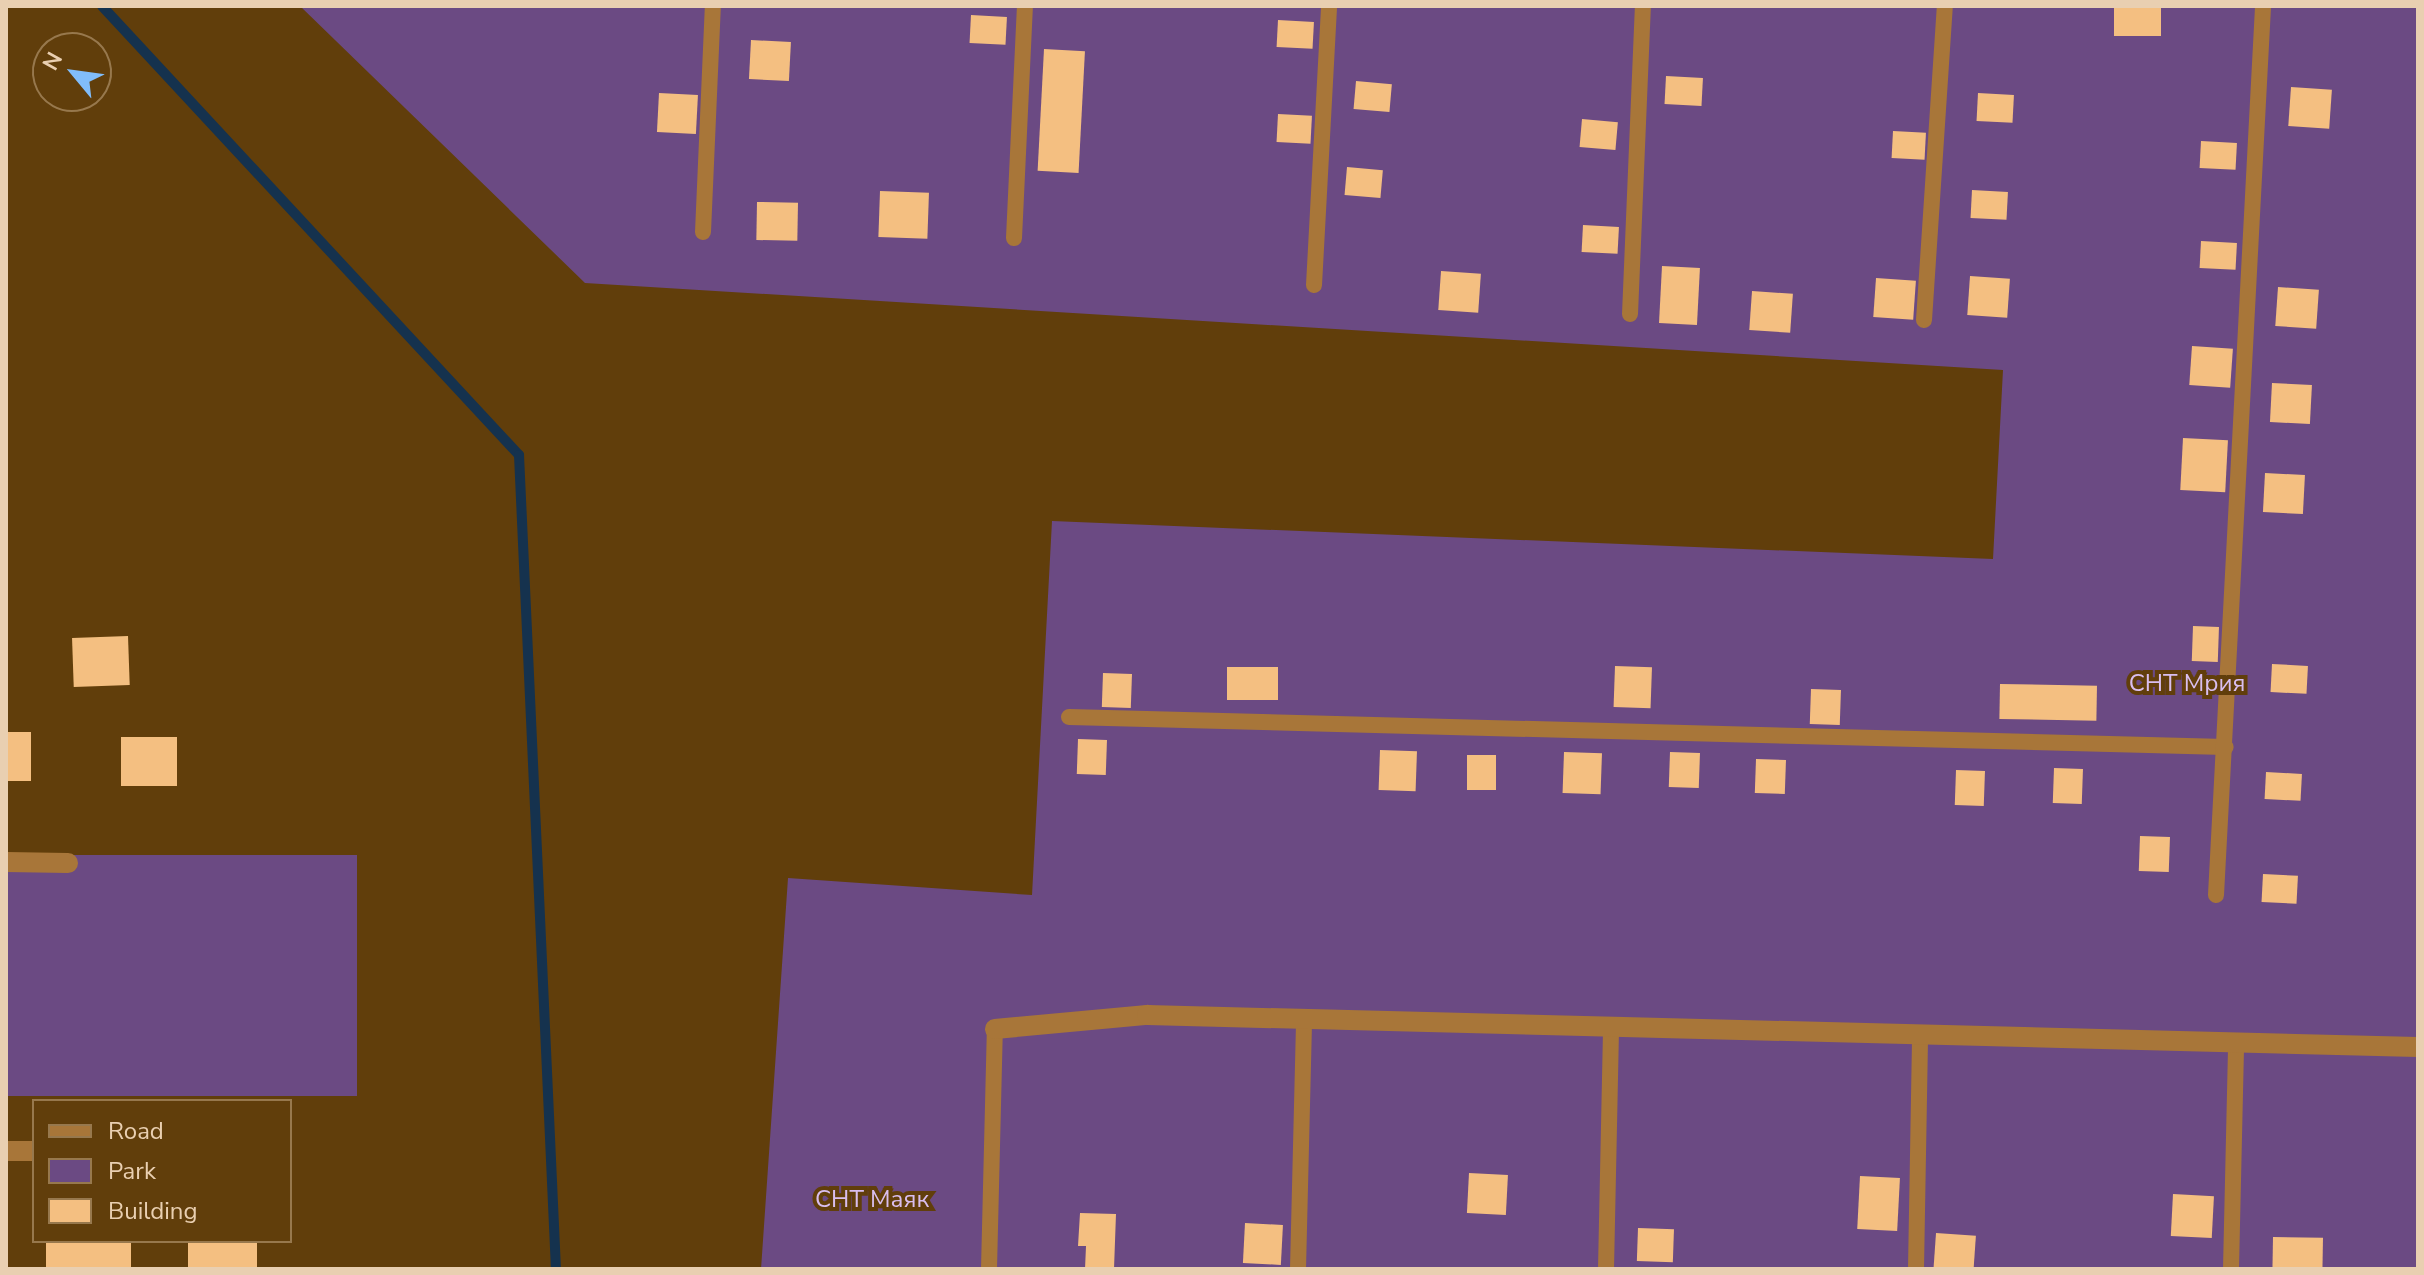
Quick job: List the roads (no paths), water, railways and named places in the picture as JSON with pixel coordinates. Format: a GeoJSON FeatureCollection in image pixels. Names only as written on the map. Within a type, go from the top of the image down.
{"type":"FeatureCollection","features":[{"type":"Feature","properties":{"kind":"street"},"geometry":{"type":"LineString","coordinates":[[6,862],[68,863]]}},
{"type":"Feature","properties":{"kind":"street"},"geometry":{"type":"LineString","coordinates":[[995,1029],[1147,1015],[2418,1047]]}},
{"type":"Feature","properties":{"kind":"street"},"geometry":{"type":"LineString","coordinates":[[6,1151],[32,1151]]}},
{"type":"Feature","properties":{"kind":"lane"},"geometry":{"type":"LineString","coordinates":[[703,232],[713,6]]}},
{"type":"Feature","properties":{"kind":"lane"},"geometry":{"type":"LineString","coordinates":[[1014,238],[1025,6]]}},
{"type":"Feature","properties":{"kind":"lane"},"geometry":{"type":"LineString","coordinates":[[1314,285],[1329,6]]}},
{"type":"Feature","properties":{"kind":"lane"},"geometry":{"type":"LineString","coordinates":[[1630,314],[1643,6]]}},
{"type":"Feature","properties":{"kind":"lane"},"geometry":{"type":"LineString","coordinates":[[1924,320],[1945,6]]}},
{"type":"Feature","properties":{"kind":"lane"},"geometry":{"type":"LineString","coordinates":[[2216,895],[2263,6]]}},
{"type":"Feature","properties":{"kind":"lane"},"geometry":{"type":"LineString","coordinates":[[1069,717],[2226,747]]}},
{"type":"Feature","properties":{"kind":"lane"},"geometry":{"type":"LineString","coordinates":[[1298,1269],[1304,1018]]}},
{"type":"Feature","properties":{"kind":"lane"},"geometry":{"type":"LineString","coordinates":[[1606,1269],[1611,1026]]}},
{"type":"Feature","properties":{"kind":"lane"},"geometry":{"type":"LineString","coordinates":[[989,1269],[995,1029]]}},
{"type":"Feature","properties":{"kind":"lane"},"geometry":{"type":"LineString","coordinates":[[1916,1269],[1920,1034]]}},
{"type":"Feature","properties":{"kind":"lane"},"geometry":{"type":"LineString","coordinates":[[2231,1269],[2236,1043]]}},
{"type":"Feature","properties":{"kind":"waterway"},"geometry":{"type":"LineString","coordinates":[[102,6],[519,455],[556,1269]]}},
{"type":"Feature","properties":{"kind":"park label","name":"СНТ Мрия"},"geometry":{"type":"Point","coordinates":[2187,684]}},
{"type":"Feature","properties":{"kind":"park label","name":"СНТ Маяк"},"geometry":{"type":"Point","coordinates":[872,1200]}}]}
